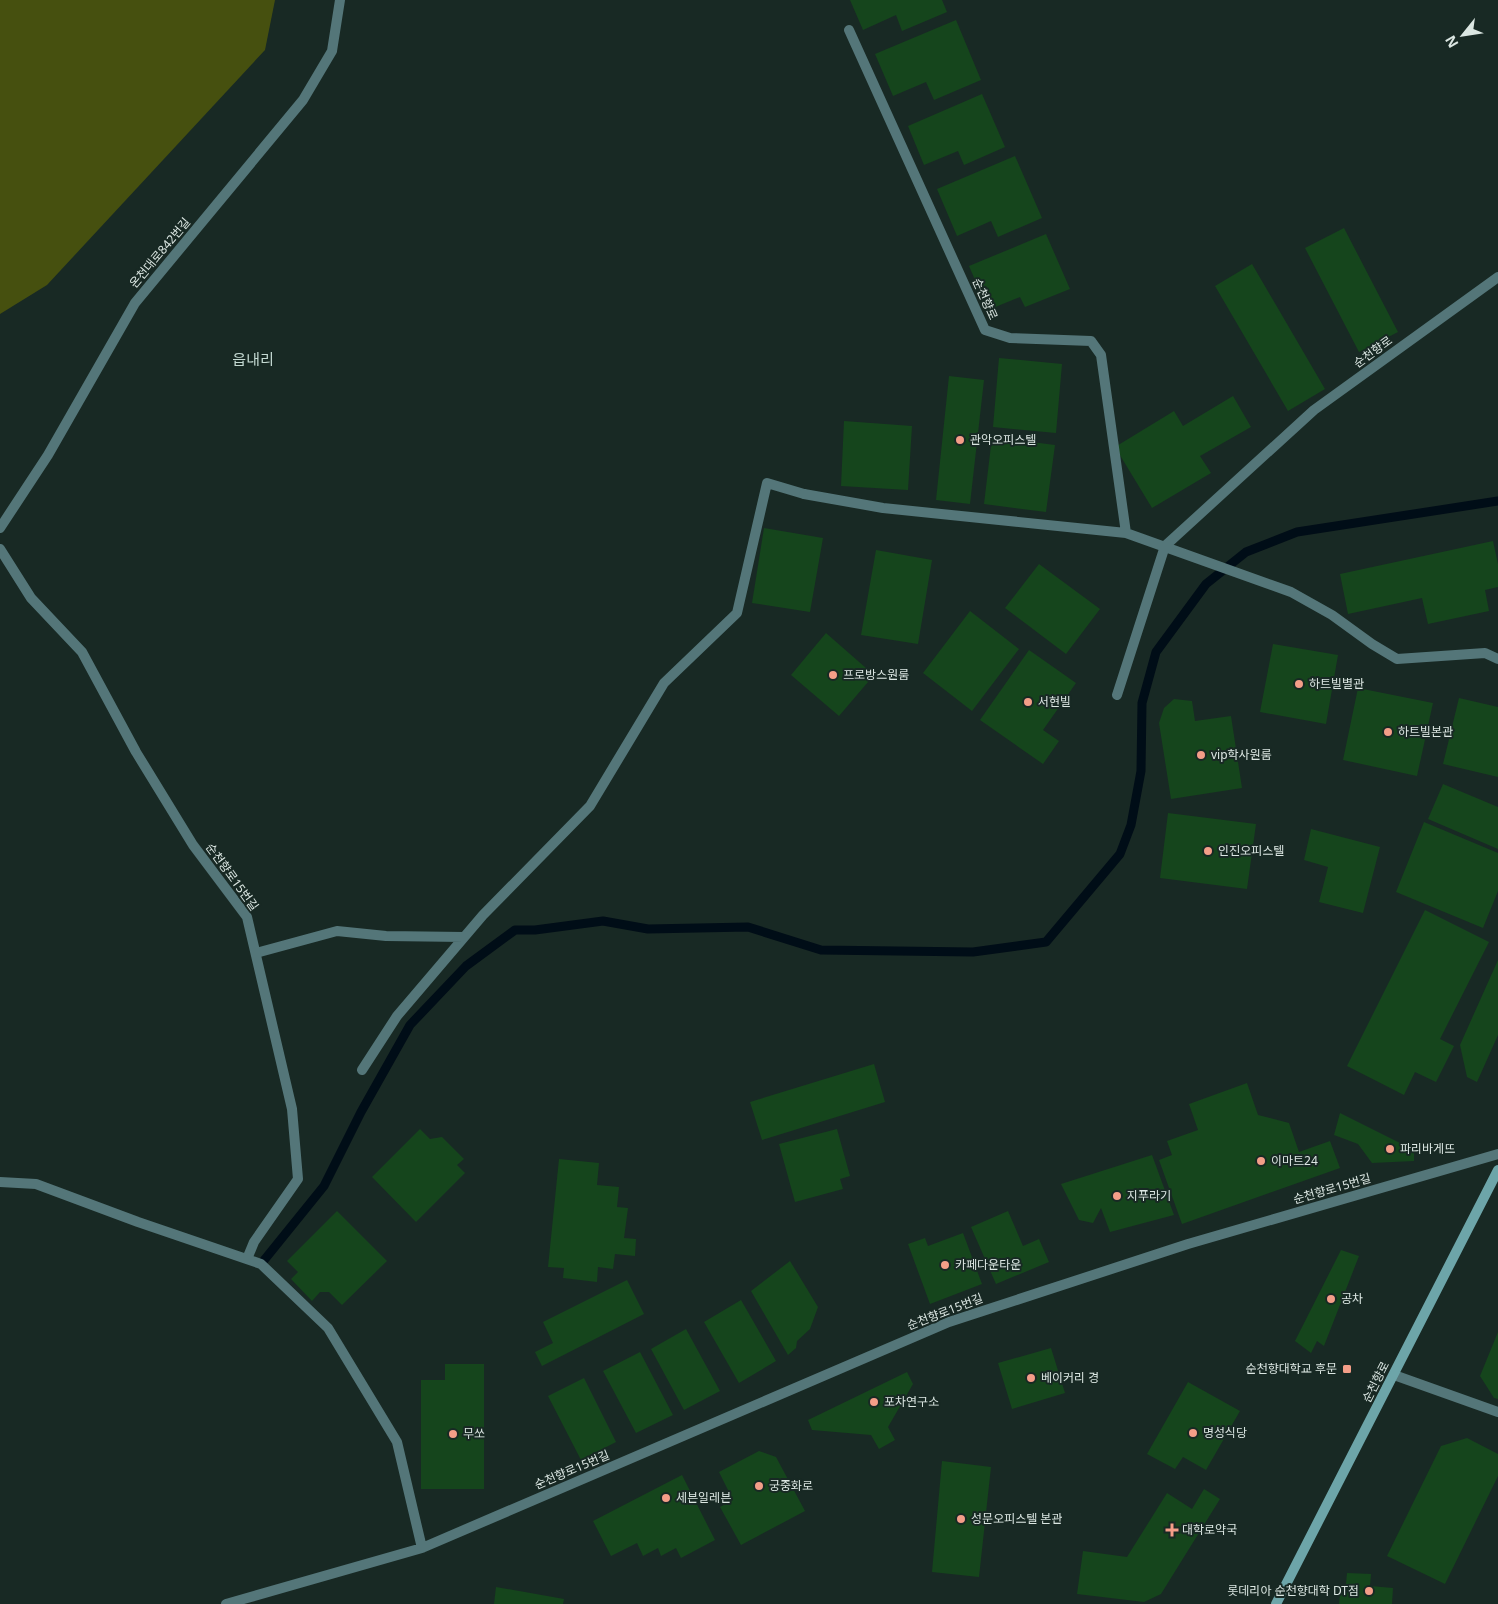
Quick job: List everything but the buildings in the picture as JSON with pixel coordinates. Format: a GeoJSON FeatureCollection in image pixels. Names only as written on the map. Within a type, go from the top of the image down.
{"type":"FeatureCollection","features":[{"type":"Feature","properties":{"kind":"main road","name":"순천향로"},"geometry":{"type":"LineString","coordinates":[[1276,1604],[1498,1170]]}},
{"type":"Feature","properties":{"kind":"street","name":"온천대로842번길"},"geometry":{"type":"LineString","coordinates":[[0,528],[48,455],[135,303],[303,100],[332,51],[340,0]]}},
{"type":"Feature","properties":{"kind":"street","name":"순천향로"},"geometry":{"type":"LineString","coordinates":[[849,30],[985,330],[1010,338],[1091,341],[1102,355],[1126,533]]}},
{"type":"Feature","properties":{"kind":"street","name":"순천향로"},"geometry":{"type":"LineString","coordinates":[[1165,546],[1314,410],[1498,277]]}},
{"type":"Feature","properties":{"kind":"street"},"geometry":{"type":"LineString","coordinates":[[362,1070],[397,1016],[482,915],[590,806],[664,684],[737,613],[768,483],[804,494],[883,508],[1126,533],[1291,592],[1332,615],[1372,644],[1397,659],[1485,653],[1498,659]]}},
{"type":"Feature","properties":{"kind":"street"},"geometry":{"type":"LineString","coordinates":[[1117,695],[1165,546]]}},
{"type":"Feature","properties":{"kind":"street","name":"순천향로15번길"},"geometry":{"type":"LineString","coordinates":[[0,549],[31,598],[82,652],[136,752],[193,845],[247,916],[292,1109],[298,1179],[254,1242],[247,1259]]}},
{"type":"Feature","properties":{"kind":"street"},"geometry":{"type":"LineString","coordinates":[[256,953],[337,931],[386,936],[464,937]]}},
{"type":"Feature","properties":{"kind":"street","name":"순천향로15번길"},"geometry":{"type":"LineString","coordinates":[[226,1604],[422,1548],[949,1322],[1188,1244],[1498,1154]]}},
{"type":"Feature","properties":{"kind":"street"},"geometry":{"type":"LineString","coordinates":[[0,1182],[36,1184],[138,1222],[261,1264],[328,1328],[397,1442],[422,1548]]}},
{"type":"Feature","properties":{"kind":"street"},"geometry":{"type":"LineString","coordinates":[[1394,1375],[1498,1412]]}},
{"type":"Feature","properties":{"kind":"green space"},"geometry":{"type":"Polygon","coordinates":[[[0,0],[275,0],[265,50],[47,285],[0,314],[0,0]]]}},
{"type":"Feature","properties":{"kind":"waterway"},"geometry":{"type":"LineString","coordinates":[[261,1264],[324,1186],[361,1112],[410,1025],[466,966],[515,930],[535,930],[603,921],[648,929],[748,927],[821,950],[973,952],[1046,942],[1120,854],[1131,825],[1141,771],[1142,703],[1156,652],[1206,584],[1246,552],[1297,532],[1498,501]]}},
{"type":"Feature","properties":{"kind":"place","name":"관악오피스텔"},"geometry":{"type":"Point","coordinates":[960,440]}},
{"type":"Feature","properties":{"kind":"place","name":"프로방스원룸"},"geometry":{"type":"Point","coordinates":[833,675]}},
{"type":"Feature","properties":{"kind":"place","name":"하트빌별관"},"geometry":{"type":"Point","coordinates":[1299,684]}},
{"type":"Feature","properties":{"kind":"place","name":"서현빌"},"geometry":{"type":"Point","coordinates":[1028,702]}},
{"type":"Feature","properties":{"kind":"place","name":"하트빌본관"},"geometry":{"type":"Point","coordinates":[1388,732]}},
{"type":"Feature","properties":{"kind":"place","name":"vip학사원룸"},"geometry":{"type":"Point","coordinates":[1201,755]}},
{"type":"Feature","properties":{"kind":"place","name":"인진오피스텔"},"geometry":{"type":"Point","coordinates":[1208,851]}},
{"type":"Feature","properties":{"kind":"place","name":"파리바게뜨"},"geometry":{"type":"Point","coordinates":[1390,1149]}},
{"type":"Feature","properties":{"kind":"place","name":"이마트24"},"geometry":{"type":"Point","coordinates":[1261,1161]}},
{"type":"Feature","properties":{"kind":"place","name":"지푸라기"},"geometry":{"type":"Point","coordinates":[1117,1196]}},
{"type":"Feature","properties":{"kind":"place","name":"카페다운타운"},"geometry":{"type":"Point","coordinates":[945,1265]}},
{"type":"Feature","properties":{"kind":"place","name":"공차"},"geometry":{"type":"Point","coordinates":[1331,1299]}},
{"type":"Feature","properties":{"kind":"place","name":"순천향대학교 후문"},"geometry":{"type":"Point","coordinates":[1347,1369]}},
{"type":"Feature","properties":{"kind":"place","name":"베이커리 경"},"geometry":{"type":"Point","coordinates":[1031,1378]}},
{"type":"Feature","properties":{"kind":"place","name":"포차연구소"},"geometry":{"type":"Point","coordinates":[874,1402]}},
{"type":"Feature","properties":{"kind":"place","name":"명성식당"},"geometry":{"type":"Point","coordinates":[1193,1433]}},
{"type":"Feature","properties":{"kind":"place","name":"무쏘"},"geometry":{"type":"Point","coordinates":[453,1434]}},
{"type":"Feature","properties":{"kind":"place","name":"궁중화로"},"geometry":{"type":"Point","coordinates":[759,1486]}},
{"type":"Feature","properties":{"kind":"place","name":"세븐일레븐"},"geometry":{"type":"Point","coordinates":[666,1498]}},
{"type":"Feature","properties":{"kind":"place","name":"성문오피스텔 본관"},"geometry":{"type":"Point","coordinates":[961,1519]}},
{"type":"Feature","properties":{"kind":"place","name":"대학로약국"},"geometry":{"type":"Point","coordinates":[1172,1530]}},
{"type":"Feature","properties":{"kind":"place","name":"롯데리아 순천향대학 DT점"},"geometry":{"type":"Point","coordinates":[1369,1591]}},
{"type":"Feature","properties":{"kind":"district","name":"읍내리"},"geometry":{"type":"Point","coordinates":[253,360]}}]}
